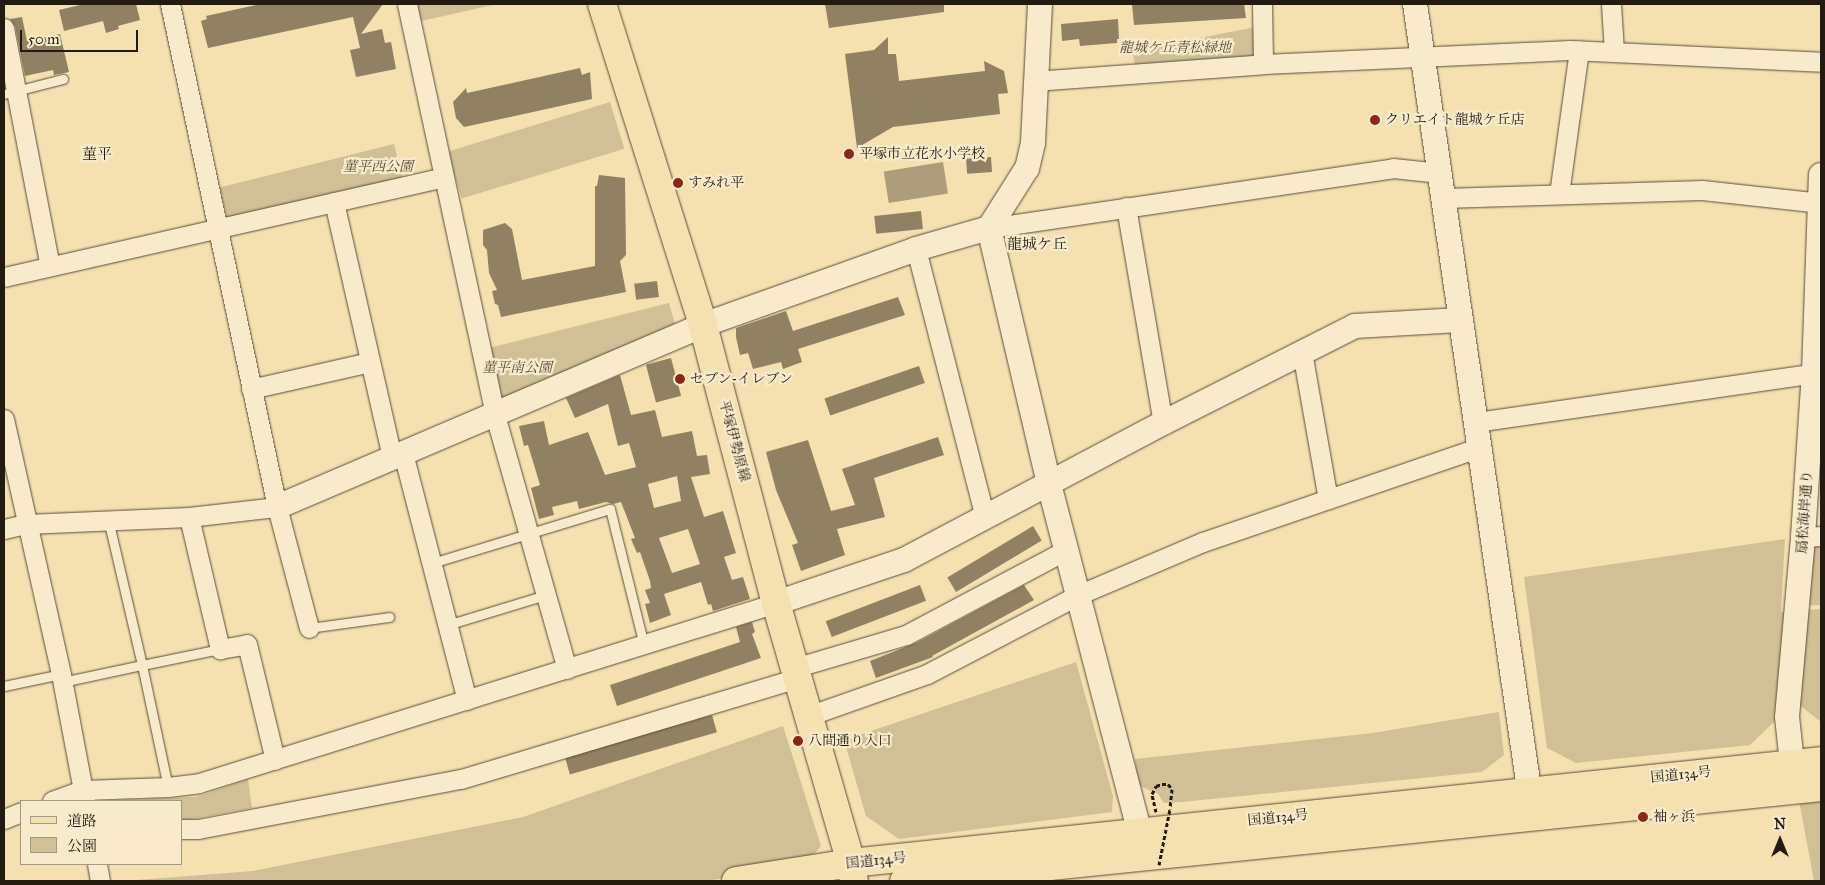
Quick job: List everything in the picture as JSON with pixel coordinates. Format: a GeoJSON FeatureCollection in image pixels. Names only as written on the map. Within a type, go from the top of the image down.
{"type":"FeatureCollection","features":[{"type":"Feature","properties":{"kind":"main road","name":"平塚伊勢原線"},"geometry":{"type":"LineString","coordinates":[[602,4],[703,325],[776,604],[853,872]]}},
{"type":"Feature","properties":{"kind":"main road","name":"国道134号"},"geometry":{"type":"LineString","coordinates":[[904,881],[1531,803],[1793,776],[1821,761]]}},
{"type":"Feature","properties":{"kind":"main road","name":"国道134号"},"geometry":{"type":"LineString","coordinates":[[1793,776],[1821,787]]}},
{"type":"Feature","properties":{"kind":"main road","name":"国道134号"},"geometry":{"type":"LineString","coordinates":[[736,881],[853,872],[1140,834],[1531,803]]}},
{"type":"Feature","properties":{"kind":"street"},"geometry":{"type":"LineString","coordinates":[[170,4],[216,228],[277,506],[309,628]]}},
{"type":"Feature","properties":{"kind":"street"},"geometry":{"type":"LineString","coordinates":[[407,4],[495,415],[567,669]]}},
{"type":"Feature","properties":{"kind":"street"},"geometry":{"type":"LineString","coordinates":[[1040,4],[1034,81],[1032,143],[1026,168],[989,228],[1049,484],[1140,834]]}},
{"type":"Feature","properties":{"kind":"street"},"geometry":{"type":"LineString","coordinates":[[1262,4],[1263,64]]}},
{"type":"Feature","properties":{"kind":"street"},"geometry":{"type":"LineString","coordinates":[[1415,4],[1531,803]]}},
{"type":"Feature","properties":{"kind":"street"},"geometry":{"type":"LineString","coordinates":[[1611,4],[1614,52]]}},
{"type":"Feature","properties":{"kind":"street"},"geometry":{"type":"LineString","coordinates":[[4,28],[10,93],[50,266]]}},
{"type":"Feature","properties":{"kind":"street"},"geometry":{"type":"LineString","coordinates":[[1034,81],[1263,64],[1579,50],[1821,62]]}},
{"type":"Feature","properties":{"kind":"street"},"geometry":{"type":"LineString","coordinates":[[1559,194],[1579,50]]}},
{"type":"Feature","properties":{"kind":"street"},"geometry":{"type":"LineString","coordinates":[[4,530],[26,524],[189,517],[277,506],[703,325],[916,249],[989,228],[1393,168],[1440,173]]}},
{"type":"Feature","properties":{"kind":"street","name":"扇松海岸通り"},"geometry":{"type":"LineString","coordinates":[[1793,776],[1787,717],[1812,536],[1818,372],[1821,174]]}},
{"type":"Feature","properties":{"kind":"street"},"geometry":{"type":"LineString","coordinates":[[4,276],[443,177]]}},
{"type":"Feature","properties":{"kind":"street"},"geometry":{"type":"LineString","coordinates":[[1444,198],[1702,190],[1821,203]]}},
{"type":"Feature","properties":{"kind":"street"},"geometry":{"type":"LineString","coordinates":[[334,202],[370,362],[432,564],[466,700]]}},
{"type":"Feature","properties":{"kind":"street"},"geometry":{"type":"LineString","coordinates":[[1126,207],[1163,423]]}},
{"type":"Feature","properties":{"kind":"street"},"geometry":{"type":"LineString","coordinates":[[916,249],[985,517]]}},
{"type":"Feature","properties":{"kind":"street"},"geometry":{"type":"LineString","coordinates":[[58,800],[199,783],[776,604],[904,560],[1163,423],[1355,326],[1460,320]]}},
{"type":"Feature","properties":{"kind":"street"},"geometry":{"type":"LineString","coordinates":[[1302,352],[1328,499]]}},
{"type":"Feature","properties":{"kind":"street"},"geometry":{"type":"LineString","coordinates":[[251,389],[370,362]]}},
{"type":"Feature","properties":{"kind":"street"},"geometry":{"type":"LineString","coordinates":[[1476,422],[1818,372]]}},
{"type":"Feature","properties":{"kind":"street"},"geometry":{"type":"LineString","coordinates":[[4,419],[9,469],[26,524],[62,678],[84,796]]}},
{"type":"Feature","properties":{"kind":"street"},"geometry":{"type":"LineString","coordinates":[[808,716],[927,674],[1078,595],[1203,542],[1480,447]]}},
{"type":"Feature","properties":{"kind":"street"},"geometry":{"type":"LineString","coordinates":[[189,517],[220,649],[247,644],[275,760]]}},
{"type":"Feature","properties":{"kind":"street"},"geometry":{"type":"LineString","coordinates":[[182,830],[198,829],[460,780],[796,673],[906,635],[1066,550]]}},
{"type":"Feature","properties":{"kind":"street"},"geometry":{"type":"LineString","coordinates":[[4,819],[20,812]]}},
{"type":"Feature","properties":{"kind":"street"},"geometry":{"type":"LineString","coordinates":[[97,865],[100,881]]}},
{"type":"Feature","properties":{"kind":"lane"},"geometry":{"type":"LineString","coordinates":[[10,93],[63,79]]}},
{"type":"Feature","properties":{"kind":"lane"},"geometry":{"type":"LineString","coordinates":[[432,564],[528,532],[610,509],[644,645]]}},
{"type":"Feature","properties":{"kind":"lane"},"geometry":{"type":"LineString","coordinates":[[108,519],[168,787]]}},
{"type":"Feature","properties":{"kind":"lane"},"geometry":{"type":"LineString","coordinates":[[448,625],[546,595]]}},
{"type":"Feature","properties":{"kind":"lane"},"geometry":{"type":"LineString","coordinates":[[309,628],[389,616]]}},
{"type":"Feature","properties":{"kind":"lane"},"geometry":{"type":"LineString","coordinates":[[4,686],[142,665],[220,649]]}},
{"type":"Feature","properties":{"kind":"path"},"geometry":{"type":"LineString","coordinates":[[1156,812],[1152,794],[1156,786],[1168,784],[1172,789],[1170,809],[1159,865]]}},
{"type":"Feature","properties":{"kind":"green space"},"geometry":{"type":"Polygon","coordinates":[[[412,4],[497,4],[417,22],[412,4]]]}},
{"type":"Feature","properties":{"kind":"green space","name":"龍城ケ丘青松緑地"},"geometry":{"type":"Polygon","coordinates":[[[1256,27],[1262,59],[1139,83],[1132,51],[1256,27]]]}},
{"type":"Feature","properties":{"kind":"green space"},"geometry":{"type":"Polygon","coordinates":[[[610,102],[624,149],[462,199],[447,152],[610,102]]]}},
{"type":"Feature","properties":{"kind":"green space","name":"菫平西公園"},"geometry":{"type":"Polygon","coordinates":[[[394,144],[403,181],[229,224],[219,188],[394,144]]]}},
{"type":"Feature","properties":{"kind":"green space","name":"菫平南公園"},"geometry":{"type":"Polygon","coordinates":[[[669,303],[676,327],[498,405],[485,349],[669,303]]]}},
{"type":"Feature","properties":{"kind":"green space"},"geometry":{"type":"Polygon","coordinates":[[[1785,539],[1781,612],[1821,609],[1821,722],[1802,707],[1779,717],[1750,745],[1576,763],[1547,748],[1524,577],[1785,539]]]}},
{"type":"Feature","properties":{"kind":"green space"},"geometry":{"type":"Polygon","coordinates":[[[1821,541],[1821,605],[1803,606],[1807,542],[1821,541]]]}},
{"type":"Feature","properties":{"kind":"green space"},"geometry":{"type":"Polygon","coordinates":[[[1076,662],[1113,796],[1112,812],[899,839],[866,816],[844,740],[1076,662]]]}},
{"type":"Feature","properties":{"kind":"green space"},"geometry":{"type":"Polygon","coordinates":[[[1499,712],[1504,755],[1482,772],[1164,803],[1158,794],[1138,785],[1135,759],[1373,733],[1499,712]]]}},
{"type":"Feature","properties":{"kind":"green space"},"geometry":{"type":"Polygon","coordinates":[[[783,726],[821,846],[806,864],[706,881],[124,881],[253,871],[523,817],[783,726]]]}},
{"type":"Feature","properties":{"kind":"green space"},"geometry":{"type":"Polygon","coordinates":[[[248,779],[252,808],[182,820],[182,800],[120,800],[196,797],[248,779]]]}},
{"type":"Feature","properties":{"kind":"green space"},"geometry":{"type":"Polygon","coordinates":[[[1821,793],[1821,881],[1814,881],[1798,795],[1821,793]]]}},
{"type":"Feature","properties":{"kind":"shaded area"},"geometry":{"type":"Polygon","coordinates":[[[943,162],[948,194],[889,203],[884,171],[943,162]]]}},
{"type":"Feature","properties":{"kind":"building"},"geometry":{"type":"Polygon","coordinates":[[[84,4],[136,4],[140,20],[118,26],[119,29],[106,33],[103,21],[64,31],[59,10],[84,4]]]}},
{"type":"Feature","properties":{"kind":"building"},"geometry":{"type":"Polygon","coordinates":[[[261,4],[383,4],[361,34],[382,29],[385,43],[391,42],[396,69],[356,77],[350,50],[360,48],[353,17],[208,48],[201,21],[207,19],[206,16],[261,4]]]}},
{"type":"Feature","properties":{"kind":"building"},"geometry":{"type":"Polygon","coordinates":[[[825,4],[944,4],[944,12],[829,28],[825,4]]]}},
{"type":"Feature","properties":{"kind":"building"},"geometry":{"type":"Polygon","coordinates":[[[1132,4],[1244,4],[1246,18],[1134,25],[1132,4]]]}},
{"type":"Feature","properties":{"kind":"building"},"geometry":{"type":"Polygon","coordinates":[[[22,17],[27,41],[60,34],[69,72],[54,75],[53,70],[25,76],[15,26],[10,19],[22,17]]]}},
{"type":"Feature","properties":{"kind":"building"},"geometry":{"type":"Polygon","coordinates":[[[1118,19],[1119,39],[1117,39],[1117,43],[1080,46],[1079,39],[1062,41],[1061,24],[1118,19]]]}},
{"type":"Feature","properties":{"kind":"building"},"geometry":{"type":"Polygon","coordinates":[[[888,37],[888,54],[896,54],[899,81],[985,71],[984,61],[1004,71],[1008,93],[998,94],[1000,114],[893,127],[857,148],[845,54],[874,50],[888,37]]]}},
{"type":"Feature","properties":{"kind":"building"},"geometry":{"type":"Polygon","coordinates":[[[580,68],[582,75],[590,72],[592,99],[464,127],[456,118],[453,102],[466,88],[467,93],[580,68]]]}},
{"type":"Feature","properties":{"kind":"building"},"geometry":{"type":"Polygon","coordinates":[[[991,157],[992,172],[967,174],[966,159],[991,157]]]}},
{"type":"Feature","properties":{"kind":"building"},"geometry":{"type":"Polygon","coordinates":[[[599,175],[625,178],[626,255],[620,261],[626,292],[501,317],[492,291],[497,290],[489,273],[487,250],[483,245],[483,230],[505,223],[512,229],[522,280],[595,266],[595,186],[597,186],[599,175]]]}},
{"type":"Feature","properties":{"kind":"building"},"geometry":{"type":"Polygon","coordinates":[[[921,211],[923,229],[876,234],[874,216],[921,211]]]}},
{"type":"Feature","properties":{"kind":"building"},"geometry":{"type":"Polygon","coordinates":[[[657,281],[659,297],[636,300],[634,284],[657,281]]]}},
{"type":"Feature","properties":{"kind":"building"},"geometry":{"type":"Polygon","coordinates":[[[898,297],[905,315],[798,349],[802,362],[783,369],[781,362],[753,369],[748,353],[740,355],[736,328],[786,311],[793,331],[898,297]]]}},
{"type":"Feature","properties":{"kind":"building"},"geometry":{"type":"Polygon","coordinates":[[[671,358],[681,396],[656,402],[646,365],[671,358]]]}},
{"type":"Feature","properties":{"kind":"building"},"geometry":{"type":"Polygon","coordinates":[[[919,366],[925,383],[830,416],[824,399],[919,366]]]}},
{"type":"Feature","properties":{"kind":"building"},"geometry":{"type":"Polygon","coordinates":[[[620,375],[631,415],[655,410],[662,437],[692,431],[697,456],[707,455],[710,474],[691,477],[704,517],[723,511],[736,553],[724,557],[732,580],[743,577],[750,599],[713,611],[711,604],[708,605],[701,582],[664,594],[671,615],[650,623],[645,604],[650,603],[645,590],[651,588],[650,581],[640,552],[637,553],[631,539],[635,538],[621,502],[613,504],[606,502],[579,509],[577,501],[552,507],[554,515],[539,519],[531,488],[540,485],[528,445],[524,446],[519,426],[544,421],[549,445],[588,432],[605,475],[636,467],[629,443],[618,446],[608,404],[575,418],[566,398],[620,375]],[[677,476],[648,484],[654,508],[681,501],[677,476]],[[688,529],[659,538],[672,573],[700,564],[688,529]]]}},
{"type":"Feature","properties":{"kind":"building"},"geometry":{"type":"Polygon","coordinates":[[[938,437],[944,455],[874,478],[885,517],[837,529],[845,555],[801,571],[792,545],[798,543],[776,490],[766,452],[808,440],[831,511],[855,505],[842,469],[938,437]]]}},
{"type":"Feature","properties":{"kind":"building"},"geometry":{"type":"Polygon","coordinates":[[[1033,526],[1042,541],[956,592],[947,578],[1033,526]]]}},
{"type":"Feature","properties":{"kind":"building"},"geometry":{"type":"Polygon","coordinates":[[[920,585],[926,601],[832,637],[826,621],[920,585]]]}},
{"type":"Feature","properties":{"kind":"building"},"geometry":{"type":"Polygon","coordinates":[[[1024,585],[1034,600],[933,657],[876,678],[870,661],[918,642],[1024,585]]]}},
{"type":"Feature","properties":{"kind":"building"},"geometry":{"type":"Polygon","coordinates":[[[752,622],[755,632],[752,634],[761,658],[617,706],[610,685],[740,642],[736,627],[752,622]]]}},
{"type":"Feature","properties":{"kind":"building"},"geometry":{"type":"Polygon","coordinates":[[[712,715],[717,732],[570,774],[565,757],[712,715]]]}},
{"type":"Feature","properties":{"kind":"place","name":"クリエイト龍城ケ丘店"},"geometry":{"type":"Point","coordinates":[1375,120]}},
{"type":"Feature","properties":{"kind":"place","name":"平塚市立花水小学校"},"geometry":{"type":"Point","coordinates":[849,154]}},
{"type":"Feature","properties":{"kind":"place","name":"すみれ平"},"geometry":{"type":"Point","coordinates":[678,183]}},
{"type":"Feature","properties":{"kind":"place","name":"セブン-イレブン"},"geometry":{"type":"Point","coordinates":[680,379]}},
{"type":"Feature","properties":{"kind":"place","name":"八間通り入口"},"geometry":{"type":"Point","coordinates":[798,741]}},
{"type":"Feature","properties":{"kind":"place","name":"袖ヶ浜"},"geometry":{"type":"Point","coordinates":[1643,817]}},
{"type":"Feature","properties":{"kind":"district","name":"菫平"},"geometry":{"type":"Point","coordinates":[97,155]}},
{"type":"Feature","properties":{"kind":"district","name":"龍城ケ丘"},"geometry":{"type":"Point","coordinates":[1037,245]}}]}
